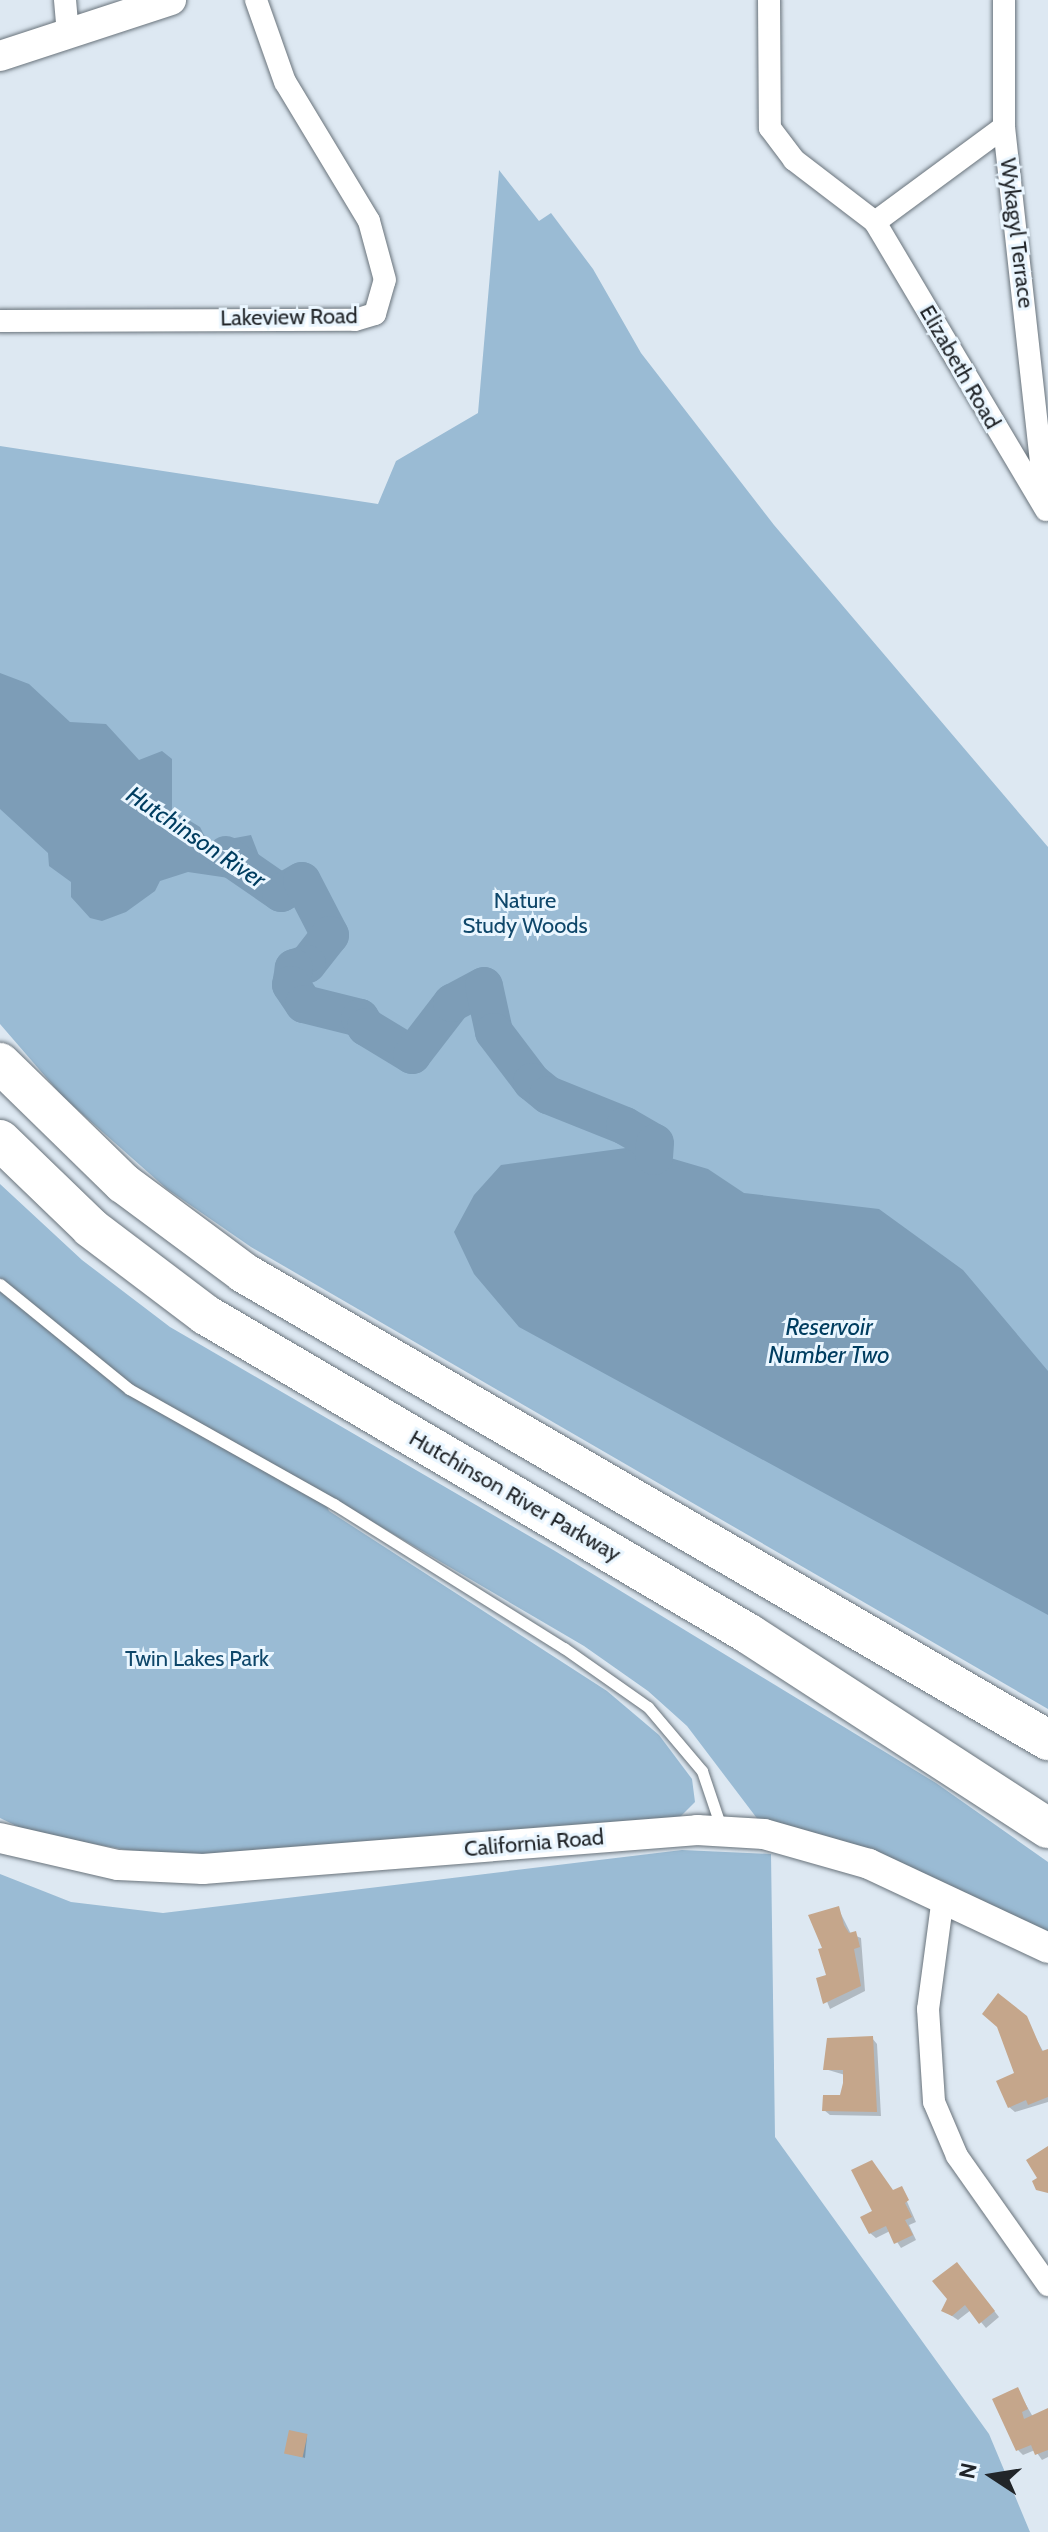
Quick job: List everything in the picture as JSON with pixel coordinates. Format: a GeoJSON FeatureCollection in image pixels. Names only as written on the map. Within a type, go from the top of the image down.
{"type":"FeatureCollection","features":[{"type":"Feature","properties":{"kind":"highway"},"geometry":{"type":"LineString","coordinates":[[0,1063],[123,1183],[244,1273],[1048,1740]]}},
{"type":"Feature","properties":{"kind":"highway","name":"Hutchinson River Parkway"},"geometry":{"type":"LineString","coordinates":[[0,1140],[91,1228],[206,1315],[749,1634],[1048,1828]]}},
{"type":"Feature","properties":{"kind":"main road"},"geometry":{"type":"LineString","coordinates":[[0,56],[171,0]]}},
{"type":"Feature","properties":{"kind":"main road","name":"California Road"},"geometry":{"type":"LineString","coordinates":[[0,1838],[118,1865],[203,1869],[722,1831],[828,1849],[943,1897],[1048,1948]]}},
{"type":"Feature","properties":{"kind":"street"},"geometry":{"type":"LineString","coordinates":[[65,0],[68,34]]}},
{"type":"Feature","properties":{"kind":"street","name":"Lakeview Road"},"geometry":{"type":"LineString","coordinates":[[0,321],[355,320],[375,314],[385,280],[369,221],[285,82],[256,0]]}},
{"type":"Feature","properties":{"kind":"street","name":"Elizabeth Road"},"geometry":{"type":"LineString","coordinates":[[769,0],[770,128],[794,160],[875,222],[1047,511]]}},
{"type":"Feature","properties":{"kind":"street","name":"Wykagyl Terrace"},"geometry":{"type":"LineString","coordinates":[[1004,0],[1004,127],[1047,511]]}},
{"type":"Feature","properties":{"kind":"street"},"geometry":{"type":"LineString","coordinates":[[875,222],[1004,127]]}},
{"type":"Feature","properties":{"kind":"street"},"geometry":{"type":"LineString","coordinates":[[943,1897],[928,2009],[934,2102],[957,2156],[1048,2285]]}},
{"type":"Feature","properties":{"kind":"lane"},"geometry":{"type":"LineString","coordinates":[[0,1284],[129,1389],[334,1504],[564,1648],[648,1707],[702,1771],[722,1831]]}},
{"type":"Feature","properties":{"kind":"green space","name":"Nature Study Woods"},"geometry":{"type":"Polygon","coordinates":[[[499,170],[539,221],[551,213],[593,269],[641,353],[774,525],[1048,847],[1048,1709],[251,1247],[167,1189],[63,1097],[0,1024],[0,446],[378,504],[396,461],[478,413],[499,170]]]}},
{"type":"Feature","properties":{"kind":"green space","name":"Twin Lakes Park"},"geometry":{"type":"Polygon","coordinates":[[[0,1184],[82,1260],[170,1327],[555,1551],[936,1783],[1048,1862],[1048,1934],[759,1821],[687,1726],[648,1691],[584,1646],[320,1491],[329,1511],[607,1691],[659,1735],[692,1779],[695,1802],[679,1818],[222,1857],[154,1855],[29,1832],[0,1818],[0,1184]]]}},
{"type":"Feature","properties":{"kind":"green space"},"geometry":{"type":"Polygon","coordinates":[[[682,1850],[771,1854],[775,2137],[989,2434],[1030,2532],[0,2532],[0,1874],[71,1902],[163,1913],[682,1850]]]}},
{"type":"Feature","properties":{"kind":"water"},"geometry":{"type":"Polygon","coordinates":[[[0,673],[29,684],[70,722],[106,724],[139,760],[162,751],[172,759],[172,810],[200,827],[208,843],[251,835],[270,884],[188,872],[160,881],[155,891],[126,912],[102,921],[90,918],[71,897],[71,882],[49,866],[48,853],[0,809],[0,673]]]}},
{"type":"Feature","properties":{"kind":"water","name":"Reservoir Number Two"},"geometry":{"type":"Polygon","coordinates":[[[633,1147],[708,1169],[744,1193],[879,1209],[963,1270],[1048,1371],[1048,1615],[519,1327],[474,1274],[454,1232],[474,1195],[501,1165],[633,1147]]]}},
{"type":"Feature","properties":{"kind":"building"},"geometry":{"type":"Polygon","coordinates":[[[839,1906],[849,1933],[856,1931],[860,1947],[854,1949],[861,1986],[823,2004],[816,1978],[826,1975],[818,1949],[822,1948],[808,1915],[839,1906]]]}},
{"type":"Feature","properties":{"kind":"building"},"geometry":{"type":"Polygon","coordinates":[[[998,1993],[1027,2016],[1042,2051],[1048,2049],[1048,2097],[1028,2105],[1026,2100],[1008,2108],[996,2081],[1014,2073],[997,2027],[982,2014],[998,1993]]]}},
{"type":"Feature","properties":{"kind":"building"},"geometry":{"type":"Polygon","coordinates":[[[873,2036],[877,2112],[822,2111],[823,2095],[840,2095],[843,2083],[843,2070],[823,2070],[827,2038],[873,2036]]]}},
{"type":"Feature","properties":{"kind":"building"},"geometry":{"type":"Polygon","coordinates":[[[1048,2146],[1048,2193],[1036,2190],[1032,2181],[1037,2178],[1026,2160],[1048,2146]]]}},
{"type":"Feature","properties":{"kind":"building"},"geometry":{"type":"Polygon","coordinates":[[[872,2160],[893,2190],[902,2186],[909,2200],[905,2203],[912,2217],[905,2220],[913,2235],[894,2244],[886,2226],[869,2234],[860,2217],[872,2211],[851,2170],[872,2160]]]}},
{"type":"Feature","properties":{"kind":"building"},"geometry":{"type":"Polygon","coordinates":[[[957,2262],[995,2311],[979,2324],[965,2305],[952,2316],[941,2311],[947,2299],[932,2281],[957,2262]]]}},
{"type":"Feature","properties":{"kind":"building"},"geometry":{"type":"Polygon","coordinates":[[[1018,2387],[1028,2409],[1022,2412],[1024,2419],[1048,2408],[1048,2450],[1035,2455],[1031,2445],[1016,2451],[992,2399],[1018,2387]]]}},
{"type":"Feature","properties":{"kind":"building"},"geometry":{"type":"Polygon","coordinates":[[[289,2430],[308,2434],[303,2457],[284,2453],[289,2430]]]}},
{"type":"Feature","properties":{"kind":"waterway","name":"Hutchinson River"},"geometry":{"type":"LineString","coordinates":[[226,855],[281,893],[302,881],[330,935],[307,964],[294,968],[291,985],[304,1004],[360,1018],[366,1027],[412,1055],[452,1003],[484,986],[494,1032],[532,1082],[548,1095],[625,1126],[655,1143],[654,1156]]}}]}
